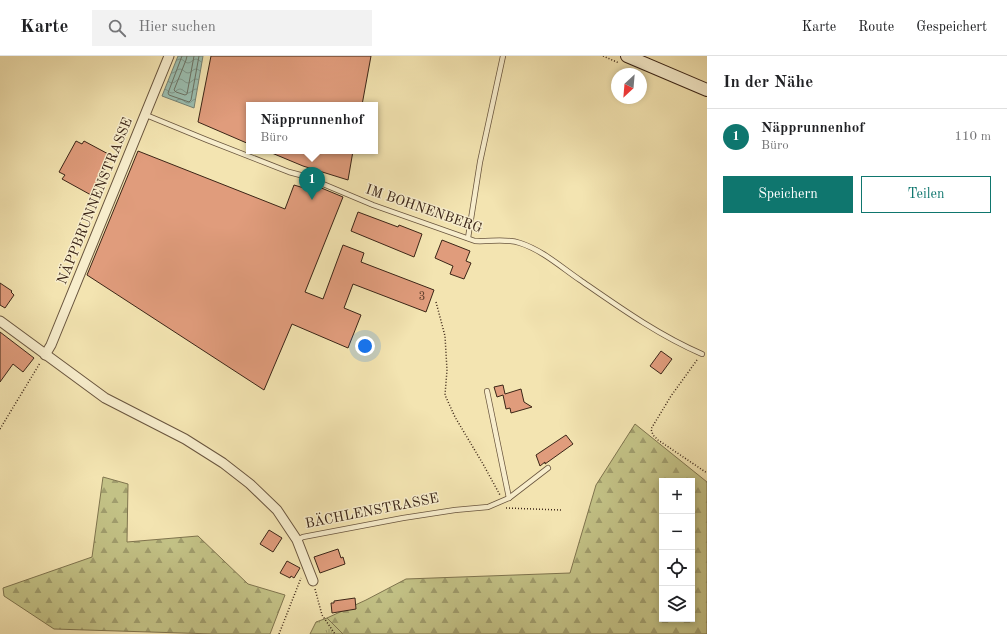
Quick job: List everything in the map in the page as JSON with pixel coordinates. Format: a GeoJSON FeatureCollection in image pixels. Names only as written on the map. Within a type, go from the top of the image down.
{"type":"FeatureCollection","features":[{"type":"Feature","properties":{"kind":"main road"},"geometry":{"type":"LineString","coordinates":[[627,56],[707,90]]}},
{"type":"Feature","properties":{"kind":"street","name":"NÄPPBRUNNENSTRASSE"},"geometry":{"type":"LineString","coordinates":[[45,355],[51,345],[169,56]]}},
{"type":"Feature","properties":{"kind":"street","name":"BÄCHLENSTRASSE"},"geometry":{"type":"LineString","coordinates":[[0,321],[106,398],[185,439],[223,463],[250,484],[277,510],[297,540]]}},
{"type":"Feature","properties":{"kind":"street"},"geometry":{"type":"LineString","coordinates":[[297,540],[313,581]]}},
{"type":"Feature","properties":{"kind":"lane"},"geometry":{"type":"LineString","coordinates":[[468,238],[480,162],[503,56]]}},
{"type":"Feature","properties":{"kind":"lane","name":"IM BOHNENBERG"},"geometry":{"type":"LineString","coordinates":[[146,115],[289,172],[304,176],[373,205],[475,241],[485,242],[508,240],[532,247],[670,339],[702,354]]}},
{"type":"Feature","properties":{"kind":"lane"},"geometry":{"type":"LineString","coordinates":[[487,391],[509,498]]}},
{"type":"Feature","properties":{"kind":"lane","name":"BÄCHLENSTRASSE"},"geometry":{"type":"LineString","coordinates":[[297,540],[303,537],[402,518],[455,510],[488,507],[509,498],[548,468]]}},
{"type":"Feature","properties":{"kind":"path"},"geometry":{"type":"LineString","coordinates":[[436,302],[445,336],[447,370],[445,395],[454,417],[503,500]]}},
{"type":"Feature","properties":{"kind":"path"},"geometry":{"type":"LineString","coordinates":[[702,354],[671,396],[651,429],[653,435],[658,440],[707,473]]}},
{"type":"Feature","properties":{"kind":"path"},"geometry":{"type":"LineString","coordinates":[[0,429],[45,355]]}},
{"type":"Feature","properties":{"kind":"path"},"geometry":{"type":"LineString","coordinates":[[488,507],[561,510]]}},
{"type":"Feature","properties":{"kind":"path"},"geometry":{"type":"LineString","coordinates":[[279,634],[303,575],[309,572]]}},
{"type":"Feature","properties":{"kind":"path"},"geometry":{"type":"LineString","coordinates":[[313,581],[322,615],[335,634]]}},
{"type":"Feature","properties":{"kind":"green space"},"geometry":{"type":"Polygon","coordinates":[[[635,424],[707,482],[707,634],[343,634],[327,618],[406,579],[570,573],[596,485],[635,424]]]}},
{"type":"Feature","properties":{"kind":"green space"},"geometry":{"type":"Polygon","coordinates":[[[103,477],[128,484],[127,542],[198,536],[248,584],[285,595],[270,634],[214,634],[54,629],[4,596],[3,588],[92,557],[103,477]]]}},
{"type":"Feature","properties":{"kind":"green space"},"geometry":{"type":"Polygon","coordinates":[[[327,618],[343,634],[310,634],[316,622],[327,618]]]}},
{"type":"Feature","properties":{"kind":"water"},"geometry":{"type":"Polygon","coordinates":[[[178,56],[203,56],[194,108],[162,96],[178,56]]]}},
{"type":"Feature","properties":{"kind":"building"},"geometry":{"type":"Polygon","coordinates":[[[211,56],[371,56],[363,102],[246,102],[246,143],[198,122],[211,56]]]}},
{"type":"Feature","properties":{"kind":"building"},"geometry":{"type":"Polygon","coordinates":[[[76,141],[82,144],[84,141],[112,156],[91,195],[62,179],[65,175],[59,172],[76,141]]]}},
{"type":"Feature","properties":{"kind":"building"},"geometry":{"type":"Polygon","coordinates":[[[138,151],[285,209],[294,185],[304,188],[307,182],[343,197],[305,292],[323,299],[343,245],[364,253],[361,262],[434,290],[426,312],[353,284],[344,308],[361,315],[348,348],[292,324],[264,390],[87,275],[138,151]]]}},
{"type":"Feature","properties":{"kind":"building"},"geometry":{"type":"Polygon","coordinates":[[[274,154],[352,154],[348,180],[303,166],[274,154]]]}},
{"type":"Feature","properties":{"kind":"building"},"geometry":{"type":"Polygon","coordinates":[[[358,212],[422,234],[414,257],[351,231],[358,212]]]}},
{"type":"Feature","properties":{"kind":"building"},"geometry":{"type":"Polygon","coordinates":[[[442,240],[470,251],[466,261],[471,263],[464,279],[450,274],[453,266],[435,258],[442,240]]]}},
{"type":"Feature","properties":{"kind":"building"},"geometry":{"type":"Polygon","coordinates":[[[0,283],[12,291],[11,292],[14,295],[5,308],[0,305],[0,283]]]}},
{"type":"Feature","properties":{"kind":"building"},"geometry":{"type":"Polygon","coordinates":[[[0,332],[34,358],[23,372],[13,364],[0,382],[0,332]]]}},
{"type":"Feature","properties":{"kind":"building"},"geometry":{"type":"Polygon","coordinates":[[[661,351],[672,359],[661,374],[650,366],[661,351]]]}},
{"type":"Feature","properties":{"kind":"building"},"geometry":{"type":"Polygon","coordinates":[[[503,385],[505,394],[521,389],[524,402],[532,407],[511,413],[510,408],[506,409],[503,395],[497,397],[494,387],[503,385]]]}},
{"type":"Feature","properties":{"kind":"building"},"geometry":{"type":"Polygon","coordinates":[[[566,435],[573,444],[540,466],[536,455],[566,435]]]}},
{"type":"Feature","properties":{"kind":"building"},"geometry":{"type":"Polygon","coordinates":[[[269,530],[282,538],[273,552],[260,544],[269,530]]]}},
{"type":"Feature","properties":{"kind":"building"},"geometry":{"type":"Polygon","coordinates":[[[338,549],[345,564],[320,573],[314,557],[338,549]]]}},
{"type":"Feature","properties":{"kind":"building"},"geometry":{"type":"Polygon","coordinates":[[[287,561],[300,568],[294,578],[291,576],[290,578],[280,573],[287,561]]]}},
{"type":"Feature","properties":{"kind":"building"},"geometry":{"type":"Polygon","coordinates":[[[355,598],[356,609],[332,613],[331,603],[334,603],[334,601],[355,598]]]}},
{"type":"Feature","properties":{"kind":"place","name":"Näpprunnenhof"},"geometry":{"type":"Point","coordinates":[312,200]}}]}
